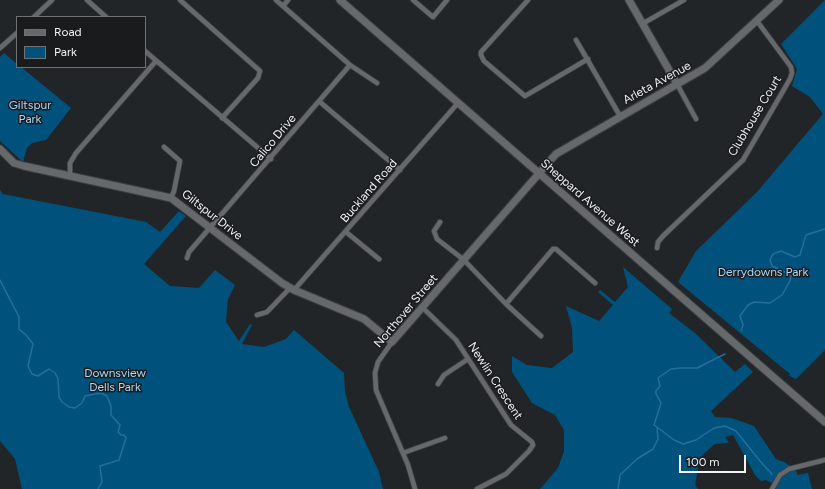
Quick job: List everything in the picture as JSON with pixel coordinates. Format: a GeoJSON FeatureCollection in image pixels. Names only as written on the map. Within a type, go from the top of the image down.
{"type":"FeatureCollection","features":[{"type":"Feature","properties":{"kind":"street"},"geometry":{"type":"LineString","coordinates":[[35,16],[52,0]]}},
{"type":"Feature","properties":{"kind":"street"},"geometry":{"type":"LineString","coordinates":[[87,0],[105,16]]}},
{"type":"Feature","properties":{"kind":"street"},"geometry":{"type":"LineString","coordinates":[[180,0],[260,71],[258,78],[222,118]]}},
{"type":"Feature","properties":{"kind":"street"},"geometry":{"type":"LineString","coordinates":[[276,0],[350,65],[377,83]]}},
{"type":"Feature","properties":{"kind":"street"},"geometry":{"type":"LineString","coordinates":[[283,6],[288,0]]}},
{"type":"Feature","properties":{"kind":"street","name":"Sheppard Avenue West"},"geometry":{"type":"LineString","coordinates":[[340,0],[539,174],[731,338],[825,422]]}},
{"type":"Feature","properties":{"kind":"street"},"geometry":{"type":"LineString","coordinates":[[413,0],[433,17],[447,0]]}},
{"type":"Feature","properties":{"kind":"street"},"geometry":{"type":"LineString","coordinates":[[528,0],[482,52],[480,55],[484,61],[525,96],[588,60]]}},
{"type":"Feature","properties":{"kind":"street"},"geometry":{"type":"LineString","coordinates":[[629,0],[696,119]]}},
{"type":"Feature","properties":{"kind":"street"},"geometry":{"type":"LineString","coordinates":[[642,24],[684,0]]}},
{"type":"Feature","properties":{"kind":"street","name":"Arleta Avenue"},"geometry":{"type":"LineString","coordinates":[[539,174],[556,154],[714,61],[779,0]]}},
{"type":"Feature","properties":{"kind":"street","name":"Clubhouse Court"},"geometry":{"type":"LineString","coordinates":[[657,248],[658,242],[663,236],[743,160],[790,79],[792,72],[790,67],[757,21]]}},
{"type":"Feature","properties":{"kind":"street"},"geometry":{"type":"LineString","coordinates":[[0,48],[16,33]]}},
{"type":"Feature","properties":{"kind":"street"},"geometry":{"type":"LineString","coordinates":[[576,40],[620,116]]}},
{"type":"Feature","properties":{"kind":"street"},"geometry":{"type":"LineString","coordinates":[[146,52],[271,159]]}},
{"type":"Feature","properties":{"kind":"street"},"geometry":{"type":"LineString","coordinates":[[70,176],[70,164],[76,153],[156,61]]}},
{"type":"Feature","properties":{"kind":"street","name":"Calico Drive"},"geometry":{"type":"LineString","coordinates":[[187,258],[189,252],[271,159],[350,65]]}},
{"type":"Feature","properties":{"kind":"street"},"geometry":{"type":"LineString","coordinates":[[320,102],[400,170]]}},
{"type":"Feature","properties":{"kind":"street","name":"Buckland Road"},"geometry":{"type":"LineString","coordinates":[[258,315],[268,312],[346,232],[458,103]]}},
{"type":"Feature","properties":{"kind":"street"},"geometry":{"type":"LineString","coordinates":[[164,147],[180,161],[171,198]]}},
{"type":"Feature","properties":{"kind":"street","name":"Giltspur Drive"},"geometry":{"type":"LineString","coordinates":[[0,149],[14,163],[24,166],[171,198],[292,289],[364,319],[392,342]]}},
{"type":"Feature","properties":{"kind":"street","name":"Northover Street"},"geometry":{"type":"LineString","coordinates":[[415,489],[403,453],[377,397],[375,385],[378,362],[392,342],[539,174]]}},
{"type":"Feature","properties":{"kind":"street"},"geometry":{"type":"LineString","coordinates":[[440,222],[434,232],[437,239],[464,260],[506,304],[541,336]]}},
{"type":"Feature","properties":{"kind":"street"},"geometry":{"type":"LineString","coordinates":[[346,232],[379,259]]}},
{"type":"Feature","properties":{"kind":"street"},"geometry":{"type":"LineString","coordinates":[[506,304],[553,250],[556,249],[595,284]]}},
{"type":"Feature","properties":{"kind":"street","name":"Newlin Crescent"},"geometry":{"type":"LineString","coordinates":[[422,308],[456,340],[511,425],[530,438],[533,446],[506,474],[477,489]]}},
{"type":"Feature","properties":{"kind":"street"},"geometry":{"type":"LineString","coordinates":[[438,384],[444,375],[468,359]]}},
{"type":"Feature","properties":{"kind":"street"},"geometry":{"type":"LineString","coordinates":[[403,453],[445,438]]}},
{"type":"Feature","properties":{"kind":"street"},"geometry":{"type":"LineString","coordinates":[[772,489],[780,475],[789,469],[825,460]]}},
{"type":"Feature","properties":{"kind":"green space","name":"Derrydowns Park"},"geometry":{"type":"Polygon","coordinates":[[[825,0],[825,350],[796,379],[789,376],[790,374],[678,282],[696,251],[757,192],[823,114],[810,97],[792,86],[797,69],[781,44],[825,0]]]}},
{"type":"Feature","properties":{"kind":"green space","name":"Giltspur Park"},"geometry":{"type":"Polygon","coordinates":[[[4,53],[16,63],[16,68],[22,68],[71,108],[46,140],[32,143],[27,148],[23,162],[0,141],[0,57],[4,53]]]}},
{"type":"Feature","properties":{"kind":"green space","name":"Downsview Dells Park"},"geometry":{"type":"Polygon","coordinates":[[[0,190],[3,194],[146,222],[160,232],[179,211],[186,216],[144,264],[170,286],[199,288],[215,270],[235,285],[228,299],[226,322],[239,341],[250,324],[252,325],[242,344],[264,347],[286,339],[294,330],[344,373],[345,392],[349,407],[379,472],[383,489],[22,489],[15,459],[0,441],[0,190]]]}},
{"type":"Feature","properties":{"kind":"green space"},"geometry":{"type":"Polygon","coordinates":[[[623,267],[672,309],[669,313],[695,333],[735,372],[745,364],[753,372],[711,411],[715,417],[731,418],[754,426],[776,459],[795,469],[798,475],[808,473],[812,489],[776,489],[772,483],[766,480],[761,481],[755,475],[733,435],[725,437],[729,443],[715,444],[700,457],[695,485],[698,489],[540,489],[558,468],[564,451],[564,430],[555,415],[532,403],[512,372],[512,356],[527,365],[552,368],[573,352],[572,328],[566,306],[599,321],[613,305],[598,292],[600,290],[615,302],[628,287],[623,267]]]}},
{"type":"Feature","properties":{"kind":"waterway"},"geometry":{"type":"LineString","coordinates":[[741,331],[743,325],[740,316],[748,305],[754,302],[770,303],[782,295],[790,281],[791,275],[772,266],[770,260],[773,254],[781,251],[795,257],[800,255],[806,235],[825,229]]}},
{"type":"Feature","properties":{"kind":"waterway"},"geometry":{"type":"LineString","coordinates":[[0,280],[19,317],[19,329],[33,344],[28,366],[32,374],[38,376],[49,369],[55,373],[58,379],[59,397],[62,402],[69,407],[75,408],[82,403],[85,396],[101,393],[107,396],[111,406],[111,415],[120,425],[118,432],[126,438],[119,460],[100,466],[102,482],[98,489]]}},
{"type":"Feature","properties":{"kind":"waterway"},"geometry":{"type":"LineString","coordinates":[[618,489],[620,475],[637,459],[653,449],[658,439],[657,427],[654,425],[661,403],[656,394],[656,391],[660,386],[658,378],[671,369],[697,368],[725,354]]}},
{"type":"Feature","properties":{"kind":"waterway"},"geometry":{"type":"LineString","coordinates":[[657,427],[674,440],[683,444],[696,440],[714,428],[725,426],[736,431],[772,474]]}}]}
